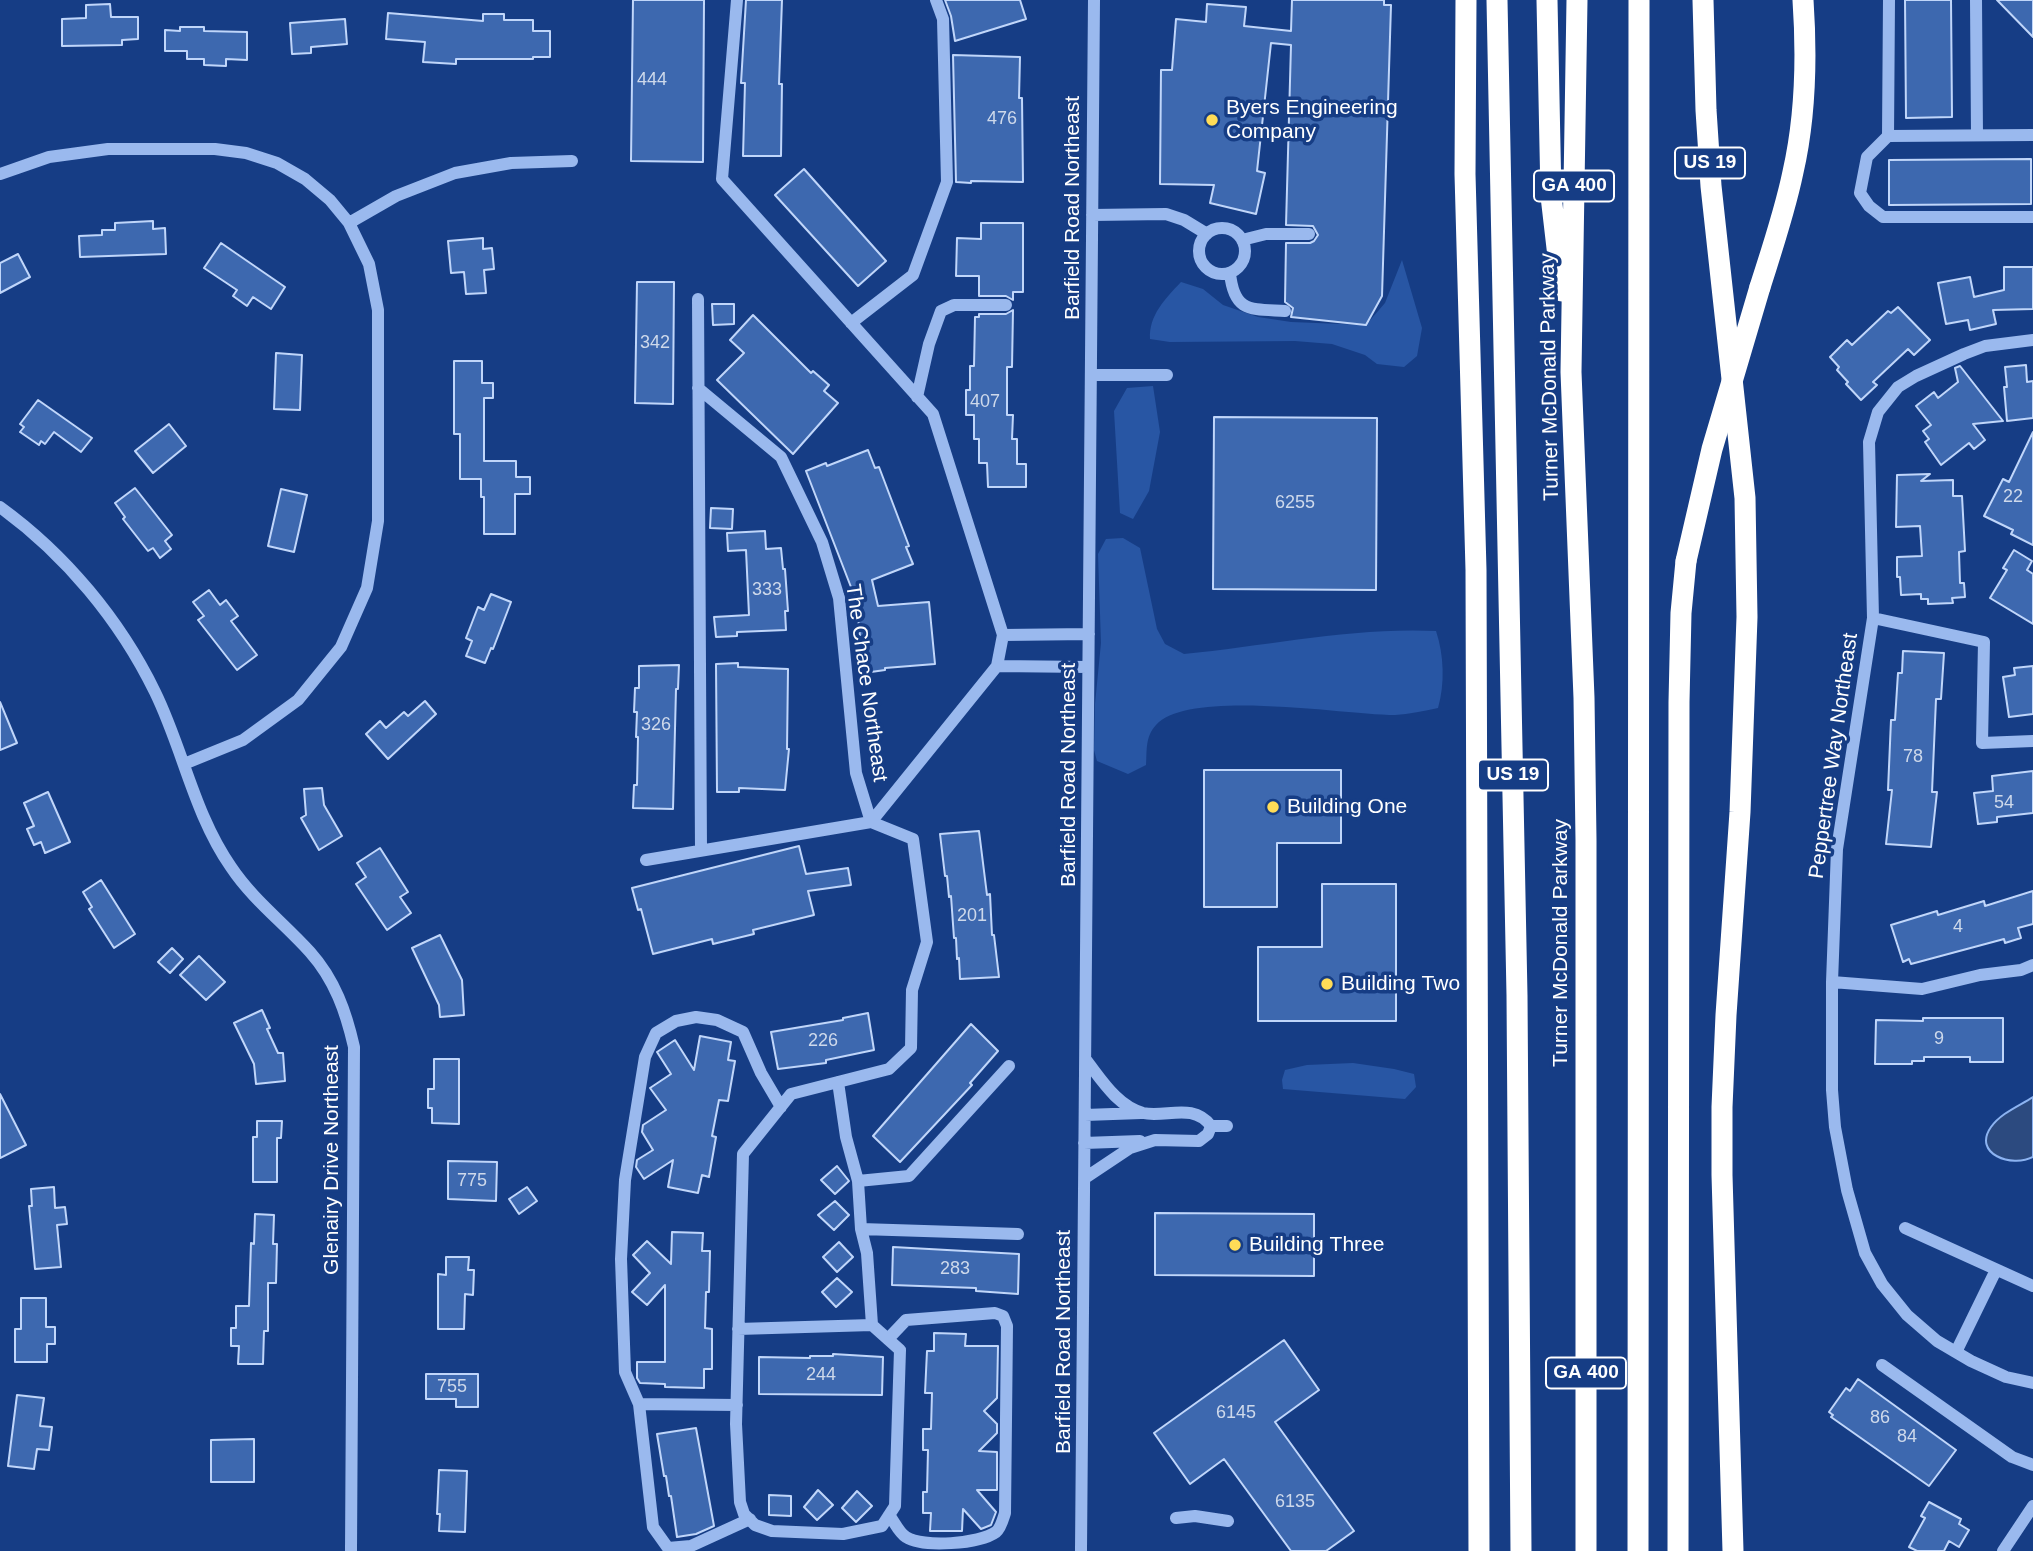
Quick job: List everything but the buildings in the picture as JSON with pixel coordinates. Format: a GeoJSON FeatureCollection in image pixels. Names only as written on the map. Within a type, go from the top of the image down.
{"type":"FeatureCollection","features":[{"type":"Feature","properties":{"kind":"highway"},"geometry":{"type":"LineString","coordinates":[[1466,0],[1465,188],[1476,570],[1479,1551]]}},
{"type":"Feature","properties":{"kind":"highway","name":"US 19"},"geometry":{"type":"LineString","coordinates":[[1497,0],[1517,981],[1521,1551]]}},
{"type":"Feature","properties":{"kind":"highway"},"geometry":{"type":"LineString","coordinates":[[1547,0],[1551,196],[1571,372]]}},
{"type":"Feature","properties":{"kind":"highway","name":"Turner McDonald Parkway"},"geometry":{"type":"LineString","coordinates":[[1577,0],[1571,372],[1584,698],[1586,840],[1586,1551]]}},
{"type":"Feature","properties":{"kind":"highway"},"geometry":{"type":"LineString","coordinates":[[1638,1551],[1639,0]]}},
{"type":"Feature","properties":{"kind":"highway","name":"US 19"},"geometry":{"type":"LineString","coordinates":[[1703,0],[1706,110],[1712,186],[1745,498],[1747,617],[1740,812],[1726,1015],[1722,1175],[1733,1551]]}},
{"type":"Feature","properties":{"kind":"highway"},"geometry":{"type":"LineString","coordinates":[[1678,1551],[1681,613],[1686,561],[1712,449],[1783,210],[1798,149],[1806,46],[1803,0]]}},
{"type":"Feature","properties":{"kind":"street"},"geometry":{"type":"LineString","coordinates":[[737,0],[722,179],[933,414],[1003,635],[1089,634]]}},
{"type":"Feature","properties":{"kind":"street"},"geometry":{"type":"LineString","coordinates":[[851,323],[913,275],[947,182],[943,19],[936,0]]}},
{"type":"Feature","properties":{"kind":"street","name":"Barfield Road Northeast"},"geometry":{"type":"LineString","coordinates":[[1081,1551],[1094,0]]}},
{"type":"Feature","properties":{"kind":"street"},"geometry":{"type":"LineString","coordinates":[[1889,0],[1888,136],[1867,158],[1860,193],[1869,206],[1884,217],[2033,217]]}},
{"type":"Feature","properties":{"kind":"street"},"geometry":{"type":"LineString","coordinates":[[1976,0],[1978,135]]}},
{"type":"Feature","properties":{"kind":"street"},"geometry":{"type":"LineString","coordinates":[[1888,136],[2033,135]]}},
{"type":"Feature","properties":{"kind":"street"},"geometry":{"type":"LineString","coordinates":[[0,174],[50,156],[108,149],[215,149],[246,153],[277,163],[305,179],[330,200],[349,223],[369,264],[378,310],[378,521],[367,588],[341,647],[298,700],[243,740],[184,764]]}},
{"type":"Feature","properties":{"kind":"street"},"geometry":{"type":"LineString","coordinates":[[349,223],[396,196],[455,173],[511,163],[572,161]]}},
{"type":"Feature","properties":{"kind":"street"},"geometry":{"type":"LineString","coordinates":[[1092,215],[1166,214],[1184,220],[1207,234]]}},
{"type":"Feature","properties":{"kind":"street"},"geometry":{"type":"LineString","coordinates":[[1214,230],[1230,230],[1237,233],[1242,240],[1245,255],[1237,269],[1230,273],[1215,273],[1202,263],[1199,248],[1207,234],[1214,230]]}},
{"type":"Feature","properties":{"kind":"street"},"geometry":{"type":"LineString","coordinates":[[1242,240],[1266,234],[1309,234]]}},
{"type":"Feature","properties":{"kind":"street"},"geometry":{"type":"LineString","coordinates":[[1230,273],[1237,301],[1253,309],[1285,310]]}},
{"type":"Feature","properties":{"kind":"street"},"geometry":{"type":"LineString","coordinates":[[698,299],[701,850]]}},
{"type":"Feature","properties":{"kind":"street"},"geometry":{"type":"LineString","coordinates":[[917,397],[929,344],[941,310],[954,305],[1006,305]]}},
{"type":"Feature","properties":{"kind":"street","name":"Peppertree Way Northeast"},"geometry":{"type":"LineString","coordinates":[[2033,340],[1985,346],[1952,359],[1898,387],[1878,412],[1869,442],[1873,618],[1837,849],[1832,982],[1832,1090],[1835,1127],[1846,1190],[1865,1253],[1882,1284],[1907,1315],[1937,1341],[2006,1377],[2033,1383]]}},
{"type":"Feature","properties":{"kind":"street"},"geometry":{"type":"LineString","coordinates":[[1091,374],[1167,374]]}},
{"type":"Feature","properties":{"kind":"street","name":"The Chace Northeast"},"geometry":{"type":"LineString","coordinates":[[698,388],[781,457],[822,542],[839,598],[856,772],[871,822]]}},
{"type":"Feature","properties":{"kind":"street","name":"Glenairy Drive Northeast"},"geometry":{"type":"LineString","coordinates":[[0,507],[22,523],[78,578],[121,632],[156,692],[203,818],[230,867],[262,906],[310,952],[330,979],[345,1012],[354,1047],[351,1551]]}},
{"type":"Feature","properties":{"kind":"street"},"geometry":{"type":"LineString","coordinates":[[1873,618],[1984,642],[1982,743],[2033,741]]}},
{"type":"Feature","properties":{"kind":"street","name":"The Chace Northeast"},"geometry":{"type":"LineString","coordinates":[[871,822],[997,666],[1003,635]]}},
{"type":"Feature","properties":{"kind":"street"},"geometry":{"type":"LineString","coordinates":[[997,666],[1088,667]]}},
{"type":"Feature","properties":{"kind":"street"},"geometry":{"type":"LineString","coordinates":[[646,860],[871,822],[914,839],[927,942],[912,990],[911,1048],[889,1069],[791,1094],[743,1154],[738,1329],[737,1405],[736,1424],[740,1502],[744,1514],[755,1525],[772,1531],[843,1534],[882,1526],[895,1506],[900,1350],[872,1325],[738,1329]]}},
{"type":"Feature","properties":{"kind":"street"},"geometry":{"type":"LineString","coordinates":[[1832,982],[1922,989],[1980,975],[2021,970],[2033,965]]}},
{"type":"Feature","properties":{"kind":"street"},"geometry":{"type":"LineString","coordinates":[[750,1519],[691,1546],[668,1548],[653,1527],[639,1404],[625,1372],[621,1259],[625,1180],[645,1057],[656,1033],[676,1021],[696,1017],[716,1020],[743,1032],[761,1073],[781,1107]]}},
{"type":"Feature","properties":{"kind":"street"},"geometry":{"type":"LineString","coordinates":[[1086,1060],[1117,1099],[1142,1112],[1193,1112],[1211,1126]]}},
{"type":"Feature","properties":{"kind":"street"},"geometry":{"type":"LineString","coordinates":[[859,1181],[909,1176],[1009,1066]]}},
{"type":"Feature","properties":{"kind":"street"},"geometry":{"type":"LineString","coordinates":[[838,1082],[846,1138],[859,1181],[861,1229],[867,1253],[872,1325]]}},
{"type":"Feature","properties":{"kind":"street"},"geometry":{"type":"LineString","coordinates":[[1086,1115],[1148,1112]]}},
{"type":"Feature","properties":{"kind":"street"},"geometry":{"type":"LineString","coordinates":[[1211,1126],[1227,1126]]}},
{"type":"Feature","properties":{"kind":"street"},"geometry":{"type":"LineString","coordinates":[[1084,1143],[1199,1141],[1208,1134],[1211,1126]]}},
{"type":"Feature","properties":{"kind":"street"},"geometry":{"type":"LineString","coordinates":[[1085,1178],[1130,1148],[1154,1140]]}},
{"type":"Feature","properties":{"kind":"street"},"geometry":{"type":"LineString","coordinates":[[1905,1228],[2033,1286]]}},
{"type":"Feature","properties":{"kind":"street"},"geometry":{"type":"LineString","coordinates":[[861,1229],[1018,1234]]}},
{"type":"Feature","properties":{"kind":"street"},"geometry":{"type":"LineString","coordinates":[[1956,1352],[1996,1270]]}},
{"type":"Feature","properties":{"kind":"street"},"geometry":{"type":"LineString","coordinates":[[888,1339],[906,1320],[995,1313],[1003,1317],[1007,1326],[1005,1513],[999,1530],[985,1538],[960,1544],[928,1542],[906,1537],[889,1516]]}},
{"type":"Feature","properties":{"kind":"street"},"geometry":{"type":"LineString","coordinates":[[1882,1365],[2012,1457],[2033,1465]]}},
{"type":"Feature","properties":{"kind":"street"},"geometry":{"type":"LineString","coordinates":[[639,1404],[737,1405]]}},
{"type":"Feature","properties":{"kind":"street"},"geometry":{"type":"LineString","coordinates":[[2003,1551],[2033,1506]]}},
{"type":"Feature","properties":{"kind":"street"},"geometry":{"type":"LineString","coordinates":[[1176,1518],[1195,1516],[1228,1521]]}},
{"type":"Feature","properties":{"kind":"shaded area"},"geometry":{"type":"Polygon","coordinates":[[[1402,260],[1422,328],[1417,356],[1404,367],[1377,364],[1365,355],[1332,344],[1295,341],[1170,342],[1150,339],[1155,315],[1181,282],[1203,289],[1223,305],[1258,317],[1291,322],[1366,325],[1385,303],[1402,260]]]}},
{"type":"Feature","properties":{"kind":"shaded area"},"geometry":{"type":"Polygon","coordinates":[[[1153,386],[1160,432],[1149,491],[1133,519],[1120,513],[1114,411],[1127,388],[1153,386]]]}},
{"type":"Feature","properties":{"kind":"shaded area"},"geometry":{"type":"Polygon","coordinates":[[[1123,538],[1140,548],[1157,629],[1165,644],[1184,654],[1341,634],[1436,631],[1443,670],[1438,708],[1395,715],[1270,706],[1200,708],[1174,714],[1156,725],[1148,739],[1146,765],[1128,774],[1097,761],[1094,750],[1095,704],[1101,643],[1098,554],[1106,539],[1123,538]]]}},
{"type":"Feature","properties":{"kind":"shaded area"},"geometry":{"type":"Polygon","coordinates":[[[1353,1063],[1414,1074],[1416,1087],[1405,1099],[1283,1089],[1285,1070],[1307,1065],[1353,1063]]]}},
{"type":"Feature","properties":{"kind":"shaded area"},"geometry":{"type":"Polygon","coordinates":[[[2033,1097],[2033,1157],[2015,1161],[1997,1156],[1987,1145],[1986,1136],[1991,1127],[2005,1114],[2033,1097]]]}},
{"type":"Feature","properties":{"kind":"place","name":"Byers Engineering Company"},"geometry":{"type":"Point","coordinates":[1212,120]}},
{"type":"Feature","properties":{"kind":"place","name":"Building One"},"geometry":{"type":"Point","coordinates":[1273,807]}},
{"type":"Feature","properties":{"kind":"place","name":"Building Two"},"geometry":{"type":"Point","coordinates":[1327,984]}},
{"type":"Feature","properties":{"kind":"place","name":"Building Three"},"geometry":{"type":"Point","coordinates":[1235,1245]}}]}
